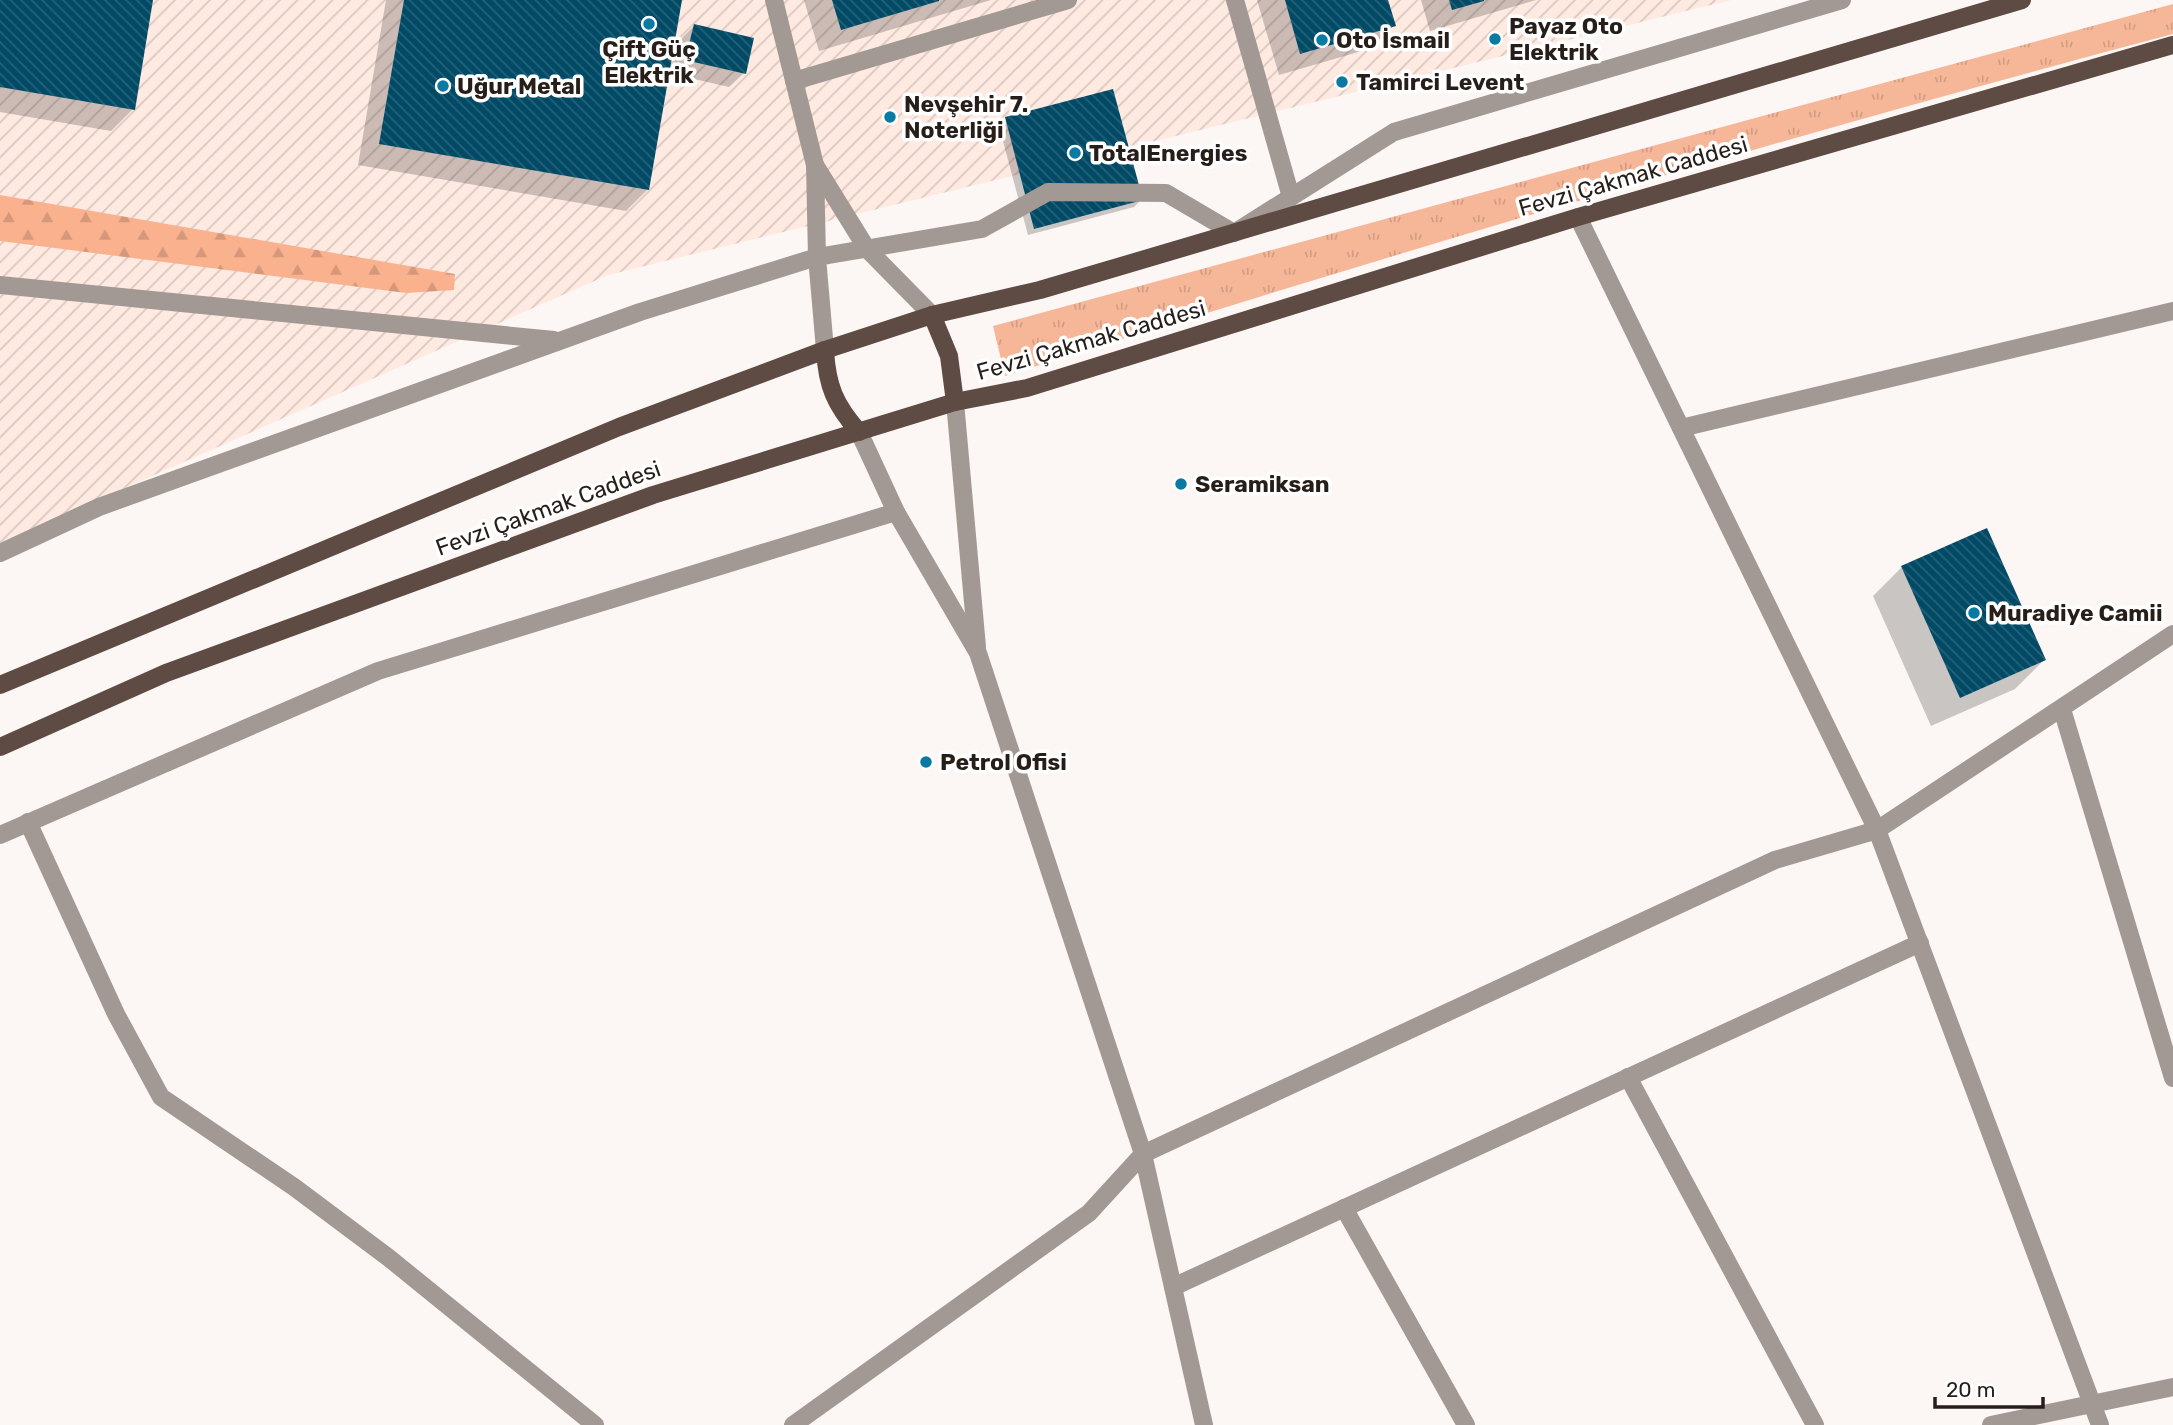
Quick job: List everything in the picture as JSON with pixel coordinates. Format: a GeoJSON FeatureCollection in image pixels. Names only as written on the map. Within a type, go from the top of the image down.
{"type":"FeatureCollection","features":[{"type":"Feature","properties":{"kind":"main road","name":"Fevzi Çakmak Caddesi"},"geometry":{"type":"LineString","coordinates":[[0,685],[619,427],[825,350],[932,315],[1040,290],[2022,0]]}},
{"type":"Feature","properties":{"kind":"main road","name":"Fevzi Çakmak Caddesi"},"geometry":{"type":"LineString","coordinates":[[0,747],[192,664],[653,495],[955,402],[1027,388],[1578,217],[2173,45]]}},
{"type":"Feature","properties":{"kind":"main road"},"geometry":{"type":"LineString","coordinates":[[932,315],[949,356],[955,402]]}},
{"type":"Feature","properties":{"kind":"main road"},"geometry":{"type":"LineString","coordinates":[[825,350],[826,376],[835,400],[859,432]]}},
{"type":"Feature","properties":{"kind":"street"},"geometry":{"type":"LineString","coordinates":[[774,0],[815,166],[817,257],[825,350]]}},
{"type":"Feature","properties":{"kind":"street"},"geometry":{"type":"LineString","coordinates":[[794,81],[1068,0]]}},
{"type":"Feature","properties":{"kind":"street"},"geometry":{"type":"LineString","coordinates":[[1235,0],[1291,197]]}},
{"type":"Feature","properties":{"kind":"street"},"geometry":{"type":"LineString","coordinates":[[0,553],[99,507],[640,312],[817,257],[982,229],[1048,192],[1166,193],[1234,233],[1394,132],[1839,0]]}},
{"type":"Feature","properties":{"kind":"street"},"geometry":{"type":"LineString","coordinates":[[815,166],[867,250],[932,315]]}},
{"type":"Feature","properties":{"kind":"street"},"geometry":{"type":"LineString","coordinates":[[1578,217],[1877,830],[2101,1425]]}},
{"type":"Feature","properties":{"kind":"street"},"geometry":{"type":"LineString","coordinates":[[0,285],[561,341]]}},
{"type":"Feature","properties":{"kind":"street"},"geometry":{"type":"LineString","coordinates":[[1681,428],[2173,311]]}},
{"type":"Feature","properties":{"kind":"street"},"geometry":{"type":"LineString","coordinates":[[955,402],[978,653]]}},
{"type":"Feature","properties":{"kind":"street"},"geometry":{"type":"LineString","coordinates":[[859,432],[896,512],[978,653],[1143,1154],[1204,1425]]}},
{"type":"Feature","properties":{"kind":"street"},"geometry":{"type":"LineString","coordinates":[[0,835],[377,671],[896,512]]}},
{"type":"Feature","properties":{"kind":"street"},"geometry":{"type":"LineString","coordinates":[[793,1425],[1089,1213],[1143,1154],[1775,860],[1877,830],[2173,634]]}},
{"type":"Feature","properties":{"kind":"street"},"geometry":{"type":"LineString","coordinates":[[2062,709],[2173,1078]]}},
{"type":"Feature","properties":{"kind":"street"},"geometry":{"type":"LineString","coordinates":[[28,822],[116,1014],[162,1097],[294,1187],[379,1250],[595,1425]]}},
{"type":"Feature","properties":{"kind":"street"},"geometry":{"type":"LineString","coordinates":[[1173,1287],[1920,943]]}},
{"type":"Feature","properties":{"kind":"street"},"geometry":{"type":"LineString","coordinates":[[1628,1077],[1815,1425]]}},
{"type":"Feature","properties":{"kind":"street"},"geometry":{"type":"LineString","coordinates":[[1344,1208],[1466,1425]]}},
{"type":"Feature","properties":{"kind":"street"},"geometry":{"type":"LineString","coordinates":[[1991,1425],[2173,1387]]}},
{"type":"Feature","properties":{"kind":"shaded area"},"geometry":{"type":"Polygon","coordinates":[[[0,0],[1731,0],[608,275],[0,543],[0,0]]]}},
{"type":"Feature","properties":{"kind":"green space"},"geometry":{"type":"Polygon","coordinates":[[[2173,4],[2173,34],[1587,198],[1005,376],[993,326],[2173,4]]]}},
{"type":"Feature","properties":{"kind":"green space"},"geometry":{"type":"Polygon","coordinates":[[[0,195],[455,274],[454,290],[406,293],[0,241],[0,195]]]}},
{"type":"Feature","properties":{"kind":"building"},"geometry":{"type":"Polygon","coordinates":[[[0,0],[153,0],[135,110],[0,87],[0,0]]]}},
{"type":"Feature","properties":{"kind":"building"},"geometry":{"type":"Polygon","coordinates":[[[404,0],[682,0],[649,190],[379,144],[404,0]]]}},
{"type":"Feature","properties":{"kind":"building"},"geometry":{"type":"Polygon","coordinates":[[[832,0],[939,0],[939,1],[841,30],[832,0]]]}},
{"type":"Feature","properties":{"kind":"building","name":"Oto İsmail"},"geometry":{"type":"Polygon","coordinates":[[[1285,0],[1388,0],[1396,26],[1300,54],[1285,0]]]}},
{"type":"Feature","properties":{"kind":"building"},"geometry":{"type":"Polygon","coordinates":[[[1449,0],[1484,0],[1484,1],[1452,10],[1449,0]]]}},
{"type":"Feature","properties":{"kind":"building"},"geometry":{"type":"Polygon","coordinates":[[[694,24],[754,38],[746,74],[685,60],[694,24]]]}},
{"type":"Feature","properties":{"kind":"building"},"geometry":{"type":"Polygon","coordinates":[[[1113,89],[1143,200],[1034,229],[1005,117],[1113,89]]]}},
{"type":"Feature","properties":{"kind":"building","name":"Muradiye Camii"},"geometry":{"type":"Polygon","coordinates":[[[1987,528],[2046,660],[1960,698],[1901,566],[1987,528]]]}},
{"type":"Feature","properties":{"kind":"place","name":"Çift Güç Elektrik"},"geometry":{"type":"Point","coordinates":[649,24]}},
{"type":"Feature","properties":{"kind":"place","name":"Payaz Oto Elektrik"},"geometry":{"type":"Point","coordinates":[1495,39]}},
{"type":"Feature","properties":{"kind":"place","name":"Oto İsmail"},"geometry":{"type":"Point","coordinates":[1322,40]}},
{"type":"Feature","properties":{"kind":"place","name":"Tamirci Levent"},"geometry":{"type":"Point","coordinates":[1342,82]}},
{"type":"Feature","properties":{"kind":"place","name":"Uğur Metal"},"geometry":{"type":"Point","coordinates":[443,86]}},
{"type":"Feature","properties":{"kind":"place","name":"Nevşehir 7. Noterliği"},"geometry":{"type":"Point","coordinates":[890,117]}},
{"type":"Feature","properties":{"kind":"place","name":"TotalEnergies"},"geometry":{"type":"Point","coordinates":[1075,153]}},
{"type":"Feature","properties":{"kind":"place","name":"Seramiksan"},"geometry":{"type":"Point","coordinates":[1181,484]}},
{"type":"Feature","properties":{"kind":"place","name":"Muradiye Camii"},"geometry":{"type":"Point","coordinates":[1974,613]}},
{"type":"Feature","properties":{"kind":"place","name":"Petrol Ofisi"},"geometry":{"type":"Point","coordinates":[926,762]}}]}
